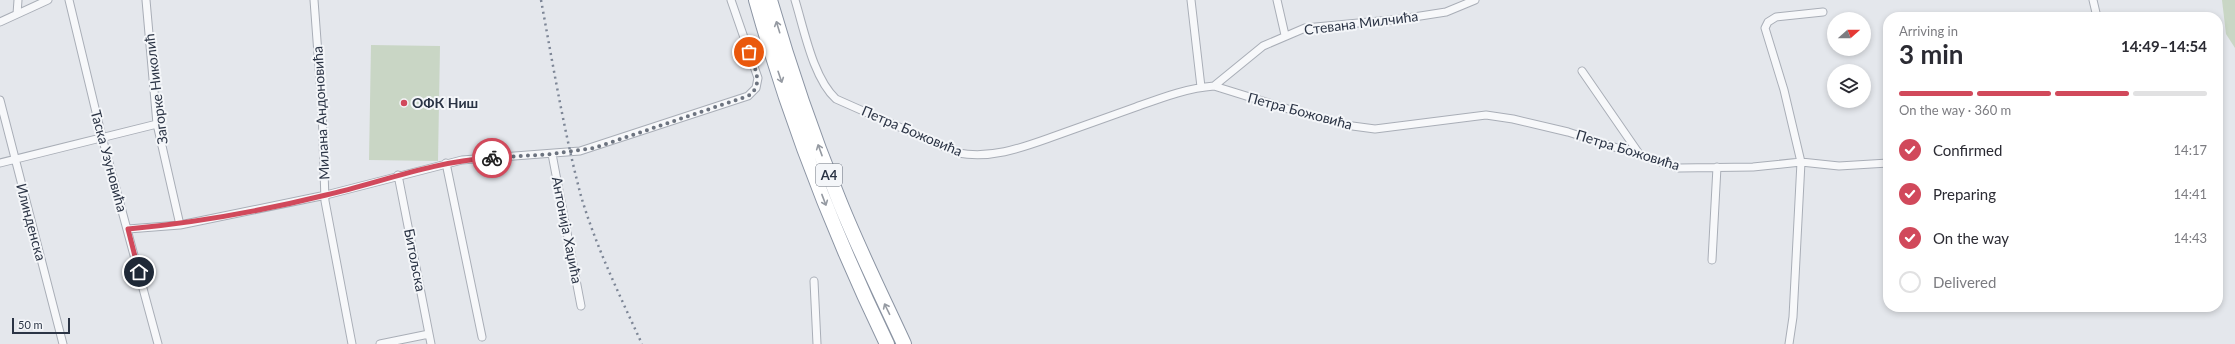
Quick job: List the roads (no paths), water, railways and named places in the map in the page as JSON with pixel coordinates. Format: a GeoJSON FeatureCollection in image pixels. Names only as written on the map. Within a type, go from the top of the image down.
{"type":"FeatureCollection","features":[{"type":"Feature","properties":{"kind":"highway","name":"A4"},"geometry":{"type":"LineString","coordinates":[[756,0],[791,110],[821,191],[887,344]]}},
{"type":"Feature","properties":{"kind":"highway","name":"A4"},"geometry":{"type":"LineString","coordinates":[[770,0],[798,88],[836,195],[878,291],[904,344]]}},
{"type":"Feature","properties":{"kind":"street"},"geometry":{"type":"LineString","coordinates":[[17,14],[18,0]]}},
{"type":"Feature","properties":{"kind":"street"},"geometry":{"type":"LineString","coordinates":[[0,22],[48,0]]}},
{"type":"Feature","properties":{"kind":"street","name":"Таска Узуновића"},"geometry":{"type":"LineString","coordinates":[[69,0],[102,137],[158,344]]}},
{"type":"Feature","properties":{"kind":"street","name":"Загорке Николић"},"geometry":{"type":"LineString","coordinates":[[146,0],[157,124],[180,225]]}},
{"type":"Feature","properties":{"kind":"street","name":"Милана Андоновића"},"geometry":{"type":"LineString","coordinates":[[314,0],[326,196],[325,201],[352,344]]}},
{"type":"Feature","properties":{"kind":"street"},"geometry":{"type":"LineString","coordinates":[[128,229],[180,225],[326,196],[462,160],[571,153],[594,148],[753,93],[756,88],[758,78],[731,0]]}},
{"type":"Feature","properties":{"kind":"street","name":"Петра Божовића"},"geometry":{"type":"LineString","coordinates":[[795,0],[819,75],[830,93],[842,102],[958,153],[974,156],[992,155],[1019,148],[1168,96],[1201,87],[1214,86],[1345,125],[1375,129],[1486,115],[1513,119],[1568,132],[1679,168],[1753,167],[1801,162],[1839,166],[1883,163]]}},
{"type":"Feature","properties":{"kind":"street"},"geometry":{"type":"LineString","coordinates":[[1191,0],[1201,87]]}},
{"type":"Feature","properties":{"kind":"street"},"geometry":{"type":"LineString","coordinates":[[1277,0],[1285,35]]}},
{"type":"Feature","properties":{"kind":"street","name":"Стевана Милчића"},"geometry":{"type":"LineString","coordinates":[[1214,86],[1262,46],[1285,35],[1305,28],[1401,19],[1446,12],[1472,0]]}},
{"type":"Feature","properties":{"kind":"street"},"geometry":{"type":"LineString","coordinates":[[2093,0],[2096,12]]}},
{"type":"Feature","properties":{"kind":"street"},"geometry":{"type":"LineString","coordinates":[[1789,344],[1793,317],[1801,162],[1766,25],[1771,19],[1776,17],[1824,12]]}},
{"type":"Feature","properties":{"kind":"street"},"geometry":{"type":"LineString","coordinates":[[1582,71],[1640,155]]}},
{"type":"Feature","properties":{"kind":"street","name":"Илинденска"},"geometry":{"type":"LineString","coordinates":[[0,100],[63,344]]}},
{"type":"Feature","properties":{"kind":"street"},"geometry":{"type":"LineString","coordinates":[[0,162],[157,124]]}},
{"type":"Feature","properties":{"kind":"street","name":"Антонија Хаџића"},"geometry":{"type":"LineString","coordinates":[[552,154],[581,306]]}},
{"type":"Feature","properties":{"kind":"street"},"geometry":{"type":"LineString","coordinates":[[446,163],[482,337]]}},
{"type":"Feature","properties":{"kind":"street"},"geometry":{"type":"LineString","coordinates":[[1712,260],[1717,167]]}},
{"type":"Feature","properties":{"kind":"street","name":"Битољска"},"geometry":{"type":"LineString","coordinates":[[398,176],[431,344]]}},
{"type":"Feature","properties":{"kind":"street"},"geometry":{"type":"LineString","coordinates":[[814,281],[817,344]]}},
{"type":"Feature","properties":{"kind":"street"},"geometry":{"type":"LineString","coordinates":[[380,344],[430,334]]}},
{"type":"Feature","properties":{"kind":"railway"},"geometry":{"type":"LineString","coordinates":[[541,0],[554,74],[581,196],[601,253],[642,344]]}},
{"type":"Feature","properties":{"kind":"place","name":"ОФК Ниш"},"geometry":{"type":"Point","coordinates":[404,103]}}]}
